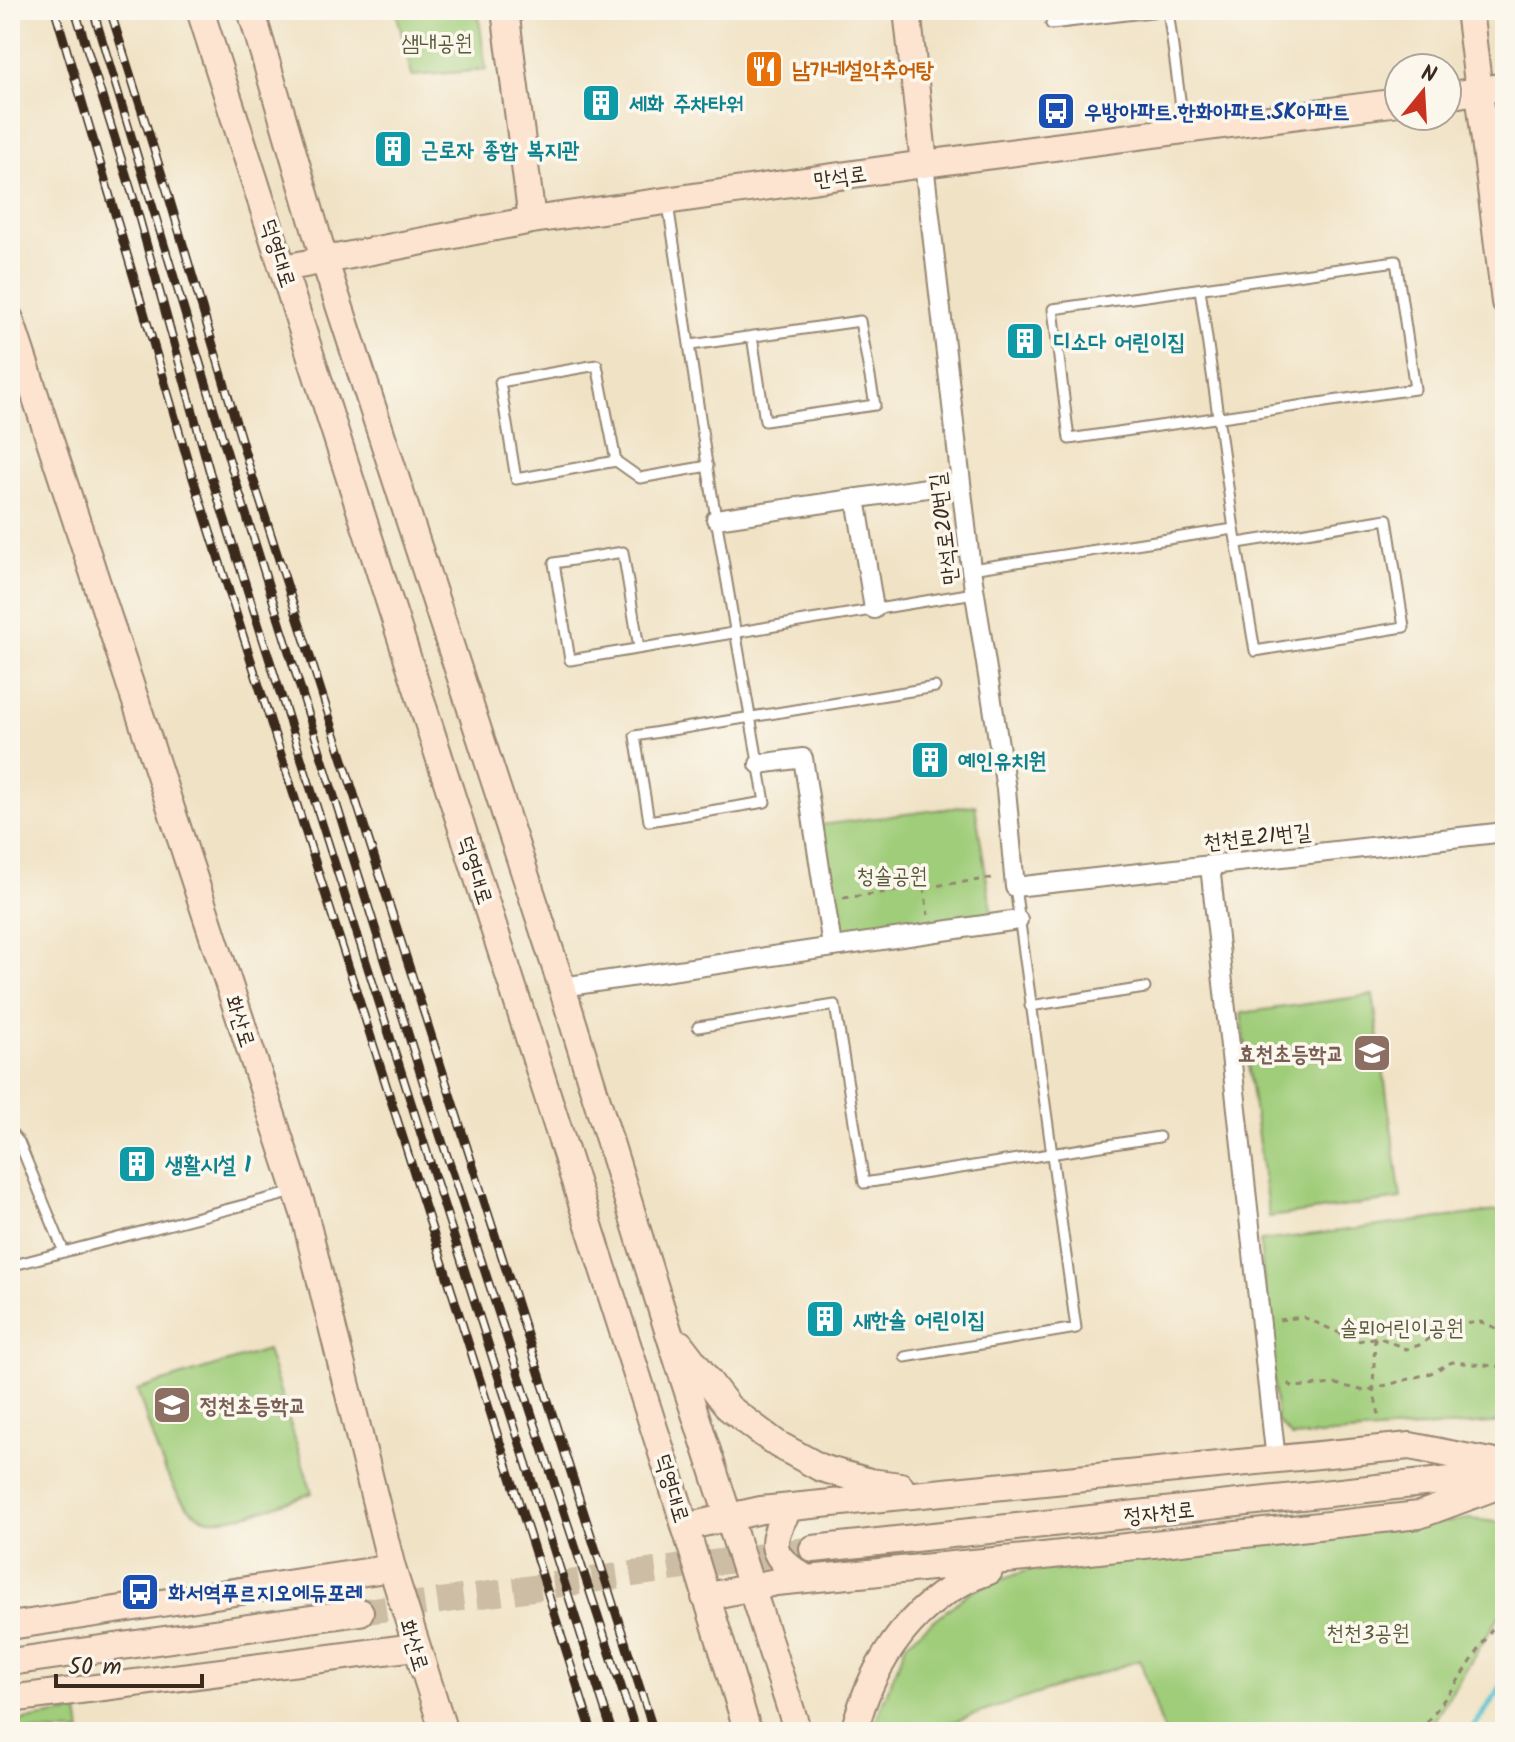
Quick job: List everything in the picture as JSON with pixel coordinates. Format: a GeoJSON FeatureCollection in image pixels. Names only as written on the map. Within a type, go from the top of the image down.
{"type":"FeatureCollection","features":[{"type":"Feature","properties":{"kind":"street","name":"덕영대로"},"geometry":{"type":"LineString","coordinates":[[200,10],[748,1732]]}},
{"type":"Feature","properties":{"kind":"street","name":"덕영대로"},"geometry":{"type":"LineString","coordinates":[[251,10],[324,259],[562,987],[667,1327],[798,1732]]}},
{"type":"Feature","properties":{"kind":"street"},"geometry":{"type":"LineString","coordinates":[[505,10],[532,220]]}},
{"type":"Feature","properties":{"kind":"street"},"geometry":{"type":"LineString","coordinates":[[907,10],[924,164]]}},
{"type":"Feature","properties":{"kind":"street"},"geometry":{"type":"LineString","coordinates":[[1469,10],[1505,302]]}},
{"type":"Feature","properties":{"kind":"street"},"geometry":{"type":"LineString","coordinates":[[1463,94],[1505,86]]}},
{"type":"Feature","properties":{"kind":"street","name":"만석로"},"geometry":{"type":"LineString","coordinates":[[284,268],[532,220],[924,164],[1383,104]]}},
{"type":"Feature","properties":{"kind":"street","name":"만석로20번길"},"geometry":{"type":"LineString","coordinates":[[924,164],[974,593],[1006,789],[1014,881]]}},
{"type":"Feature","properties":{"kind":"street","name":"화산로"},"geometry":{"type":"LineString","coordinates":[[10,319],[297,1191],[392,1568],[444,1732]]}},
{"type":"Feature","properties":{"kind":"street"},"geometry":{"type":"LineString","coordinates":[[716,519],[961,483]]}},
{"type":"Feature","properties":{"kind":"street"},"geometry":{"type":"LineString","coordinates":[[856,498],[874,609]]}},
{"type":"Feature","properties":{"kind":"street"},"geometry":{"type":"LineString","coordinates":[[759,764],[803,758],[832,946]]}},
{"type":"Feature","properties":{"kind":"street","name":"천천로21번길"},"geometry":{"type":"LineString","coordinates":[[1014,881],[1210,866],[1505,832]]}},
{"type":"Feature","properties":{"kind":"street"},"geometry":{"type":"LineString","coordinates":[[1210,866],[1276,1460]]}},
{"type":"Feature","properties":{"kind":"street"},"geometry":{"type":"LineString","coordinates":[[562,987],[1018,920]]}},
{"type":"Feature","properties":{"kind":"street"},"geometry":{"type":"LineString","coordinates":[[667,1327],[729,1408],[777,1444],[821,1468],[870,1482],[952,1492]]}},
{"type":"Feature","properties":{"kind":"street"},"geometry":{"type":"LineString","coordinates":[[685,1527],[728,1516],[790,1507],[1410,1446],[1505,1465]]}},
{"type":"Feature","properties":{"kind":"street","name":"정자천로"},"geometry":{"type":"LineString","coordinates":[[813,1549],[1505,1475]]}},
{"type":"Feature","properties":{"kind":"street"},"geometry":{"type":"LineString","coordinates":[[705,1597],[807,1579],[1419,1515],[1505,1483]]}},
{"type":"Feature","properties":{"kind":"street"},"geometry":{"type":"LineString","coordinates":[[790,1507],[776,1529],[774,1546],[786,1566],[807,1579]]}},
{"type":"Feature","properties":{"kind":"street"},"geometry":{"type":"LineString","coordinates":[[854,1732],[869,1686],[905,1626],[965,1579],[1025,1558]]}},
{"type":"Feature","properties":{"kind":"street"},"geometry":{"type":"LineString","coordinates":[[10,1626],[392,1568]]}},
{"type":"Feature","properties":{"kind":"street"},"geometry":{"type":"LineString","coordinates":[[10,1662],[360,1612]]}},
{"type":"Feature","properties":{"kind":"street"},"geometry":{"type":"LineString","coordinates":[[10,1699],[415,1647]]}},
{"type":"Feature","properties":{"kind":"lane"},"geometry":{"type":"LineString","coordinates":[[1051,24],[1168,10],[1185,130]]}},
{"type":"Feature","properties":{"kind":"lane"},"geometry":{"type":"LineString","coordinates":[[668,201],[716,519],[735,633],[751,718],[765,802],[649,821],[635,736],[751,718],[935,687]]}},
{"type":"Feature","properties":{"kind":"lane"},"geometry":{"type":"LineString","coordinates":[[1396,261],[1415,389],[1069,439],[1053,309],[1200,289],[1396,261]]}},
{"type":"Feature","properties":{"kind":"lane"},"geometry":{"type":"LineString","coordinates":[[1200,289],[1234,529],[1255,651],[1404,627],[1387,519],[1238,543]]}},
{"type":"Feature","properties":{"kind":"lane"},"geometry":{"type":"LineString","coordinates":[[691,345],[752,336],[860,321],[875,405],[765,421],[752,336]]}},
{"type":"Feature","properties":{"kind":"lane"},"geometry":{"type":"LineString","coordinates":[[616,461],[516,479],[500,382],[597,365],[616,461],[640,478],[708,466]]}},
{"type":"Feature","properties":{"kind":"lane"},"geometry":{"type":"LineString","coordinates":[[971,569],[1234,529]]}},
{"type":"Feature","properties":{"kind":"lane"},"geometry":{"type":"LineString","coordinates":[[639,648],[623,552],[554,563],[570,660],[974,593]]}},
{"type":"Feature","properties":{"kind":"lane"},"geometry":{"type":"LineString","coordinates":[[905,1357],[1076,1328],[1014,881]]}},
{"type":"Feature","properties":{"kind":"lane"},"geometry":{"type":"LineString","coordinates":[[1030,1006],[1145,988]]}},
{"type":"Feature","properties":{"kind":"lane"},"geometry":{"type":"LineString","coordinates":[[698,1027],[835,1005],[864,1183],[1159,1137]]}},
{"type":"Feature","properties":{"kind":"lane"},"geometry":{"type":"LineString","coordinates":[[10,1131],[19,1142],[64,1252]]}},
{"type":"Feature","properties":{"kind":"lane"},"geometry":{"type":"LineString","coordinates":[[10,1266],[297,1191]]}},
{"type":"Feature","properties":{"kind":"path"},"geometry":{"type":"LineString","coordinates":[[826,901],[924,887],[1014,881]]}},
{"type":"Feature","properties":{"kind":"path"},"geometry":{"type":"LineString","coordinates":[[924,887],[931,932]]}},
{"type":"Feature","properties":{"kind":"path"},"geometry":{"type":"LineString","coordinates":[[1268,1323],[1303,1317],[1358,1341],[1375,1338],[1406,1349],[1423,1344],[1436,1330],[1452,1325],[1482,1322],[1505,1332]]}},
{"type":"Feature","properties":{"kind":"path"},"geometry":{"type":"LineString","coordinates":[[1375,1338],[1373,1389],[1379,1415]]}},
{"type":"Feature","properties":{"kind":"path"},"geometry":{"type":"LineString","coordinates":[[1286,1381],[1293,1387],[1336,1384],[1365,1391],[1431,1373],[1452,1362],[1505,1367]]}},
{"type":"Feature","properties":{"kind":"path"},"geometry":{"type":"LineString","coordinates":[[1420,1732],[1463,1674],[1505,1609]]}},
{"type":"Feature","properties":{"kind":"green space","name":"샘내공원"},"geometry":{"type":"Polygon","coordinates":[[[396,10],[478,10],[486,70],[412,76],[396,10]]]}},
{"type":"Feature","properties":{"kind":"green space","name":"청솔공원"},"geometry":{"type":"Polygon","coordinates":[[[975,805],[993,920],[835,942],[820,825],[975,805]]]}},
{"type":"Feature","properties":{"kind":"green space"},"geometry":{"type":"Polygon","coordinates":[[[1373,995],[1401,1199],[1269,1217],[1241,1013],[1373,995]]]}},
{"type":"Feature","properties":{"kind":"green space","name":"솔뫼어린이공원"},"geometry":{"type":"Polygon","coordinates":[[[1505,1210],[1505,1422],[1292,1437],[1277,1421],[1260,1241],[1505,1210]]]}},
{"type":"Feature","properties":{"kind":"green space"},"geometry":{"type":"Polygon","coordinates":[[[267,1350],[312,1493],[234,1517],[210,1519],[196,1514],[172,1485],[137,1390],[267,1350]]]}},
{"type":"Feature","properties":{"kind":"green space","name":"천천3공원"},"geometry":{"type":"Polygon","coordinates":[[[1470,1519],[1505,1523],[1505,1607],[1427,1732],[1164,1732],[1140,1660],[922,1732],[871,1732],[907,1642],[971,1591],[1028,1570],[1470,1519]]]}},
{"type":"Feature","properties":{"kind":"green space"},"geometry":{"type":"Polygon","coordinates":[[[78,1712],[81,1732],[10,1732],[10,1722],[78,1712]]]}},
{"type":"Feature","properties":{"kind":"waterway"},"geometry":{"type":"LineString","coordinates":[[1470,1732],[1505,1681]]}},
{"type":"Feature","properties":{"kind":"tunnel"},"geometry":{"type":"LineString","coordinates":[[360,1612],[813,1549]]}},
{"type":"Feature","properties":{"kind":"railway"},"geometry":{"type":"LineString","coordinates":[[55,10],[192,475],[592,1732]]}},
{"type":"Feature","properties":{"kind":"railway"},"geometry":{"type":"LineString","coordinates":[[75,10],[135,203],[210,473],[612,1732]]}},
{"type":"Feature","properties":{"kind":"railway"},"geometry":{"type":"LineString","coordinates":[[93,10],[429,1101],[636,1732]]}},
{"type":"Feature","properties":{"kind":"railway"},"geometry":{"type":"LineString","coordinates":[[110,10],[249,466],[654,1732]]}},
{"type":"Feature","properties":{"kind":"place","name":"남가네설악추어탕"},"geometry":{"type":"Point","coordinates":[764,69]}},
{"type":"Feature","properties":{"kind":"place","name":"세화 주차타워"},"geometry":{"type":"Point","coordinates":[601,103]}},
{"type":"Feature","properties":{"kind":"place","name":"우방아파트.한화아파트.SK아파트"},"geometry":{"type":"Point","coordinates":[1056,111]}},
{"type":"Feature","properties":{"kind":"place","name":"근로자 종합 복지관"},"geometry":{"type":"Point","coordinates":[393,149]}},
{"type":"Feature","properties":{"kind":"place","name":"디소다 어린이집"},"geometry":{"type":"Point","coordinates":[1025,341]}},
{"type":"Feature","properties":{"kind":"place","name":"예인유치원"},"geometry":{"type":"Point","coordinates":[930,760]}},
{"type":"Feature","properties":{"kind":"place","name":"효천초등학교"},"geometry":{"type":"Point","coordinates":[1372,1053]}},
{"type":"Feature","properties":{"kind":"place","name":"생활시설 1"},"geometry":{"type":"Point","coordinates":[137,1164]}},
{"type":"Feature","properties":{"kind":"place","name":"새한솔 어린이집"},"geometry":{"type":"Point","coordinates":[825,1319]}},
{"type":"Feature","properties":{"kind":"place","name":"정천초등학교"},"geometry":{"type":"Point","coordinates":[172,1405]}},
{"type":"Feature","properties":{"kind":"place","name":"화서역푸르지오에듀포레"},"geometry":{"type":"Point","coordinates":[140,1592]}}]}
